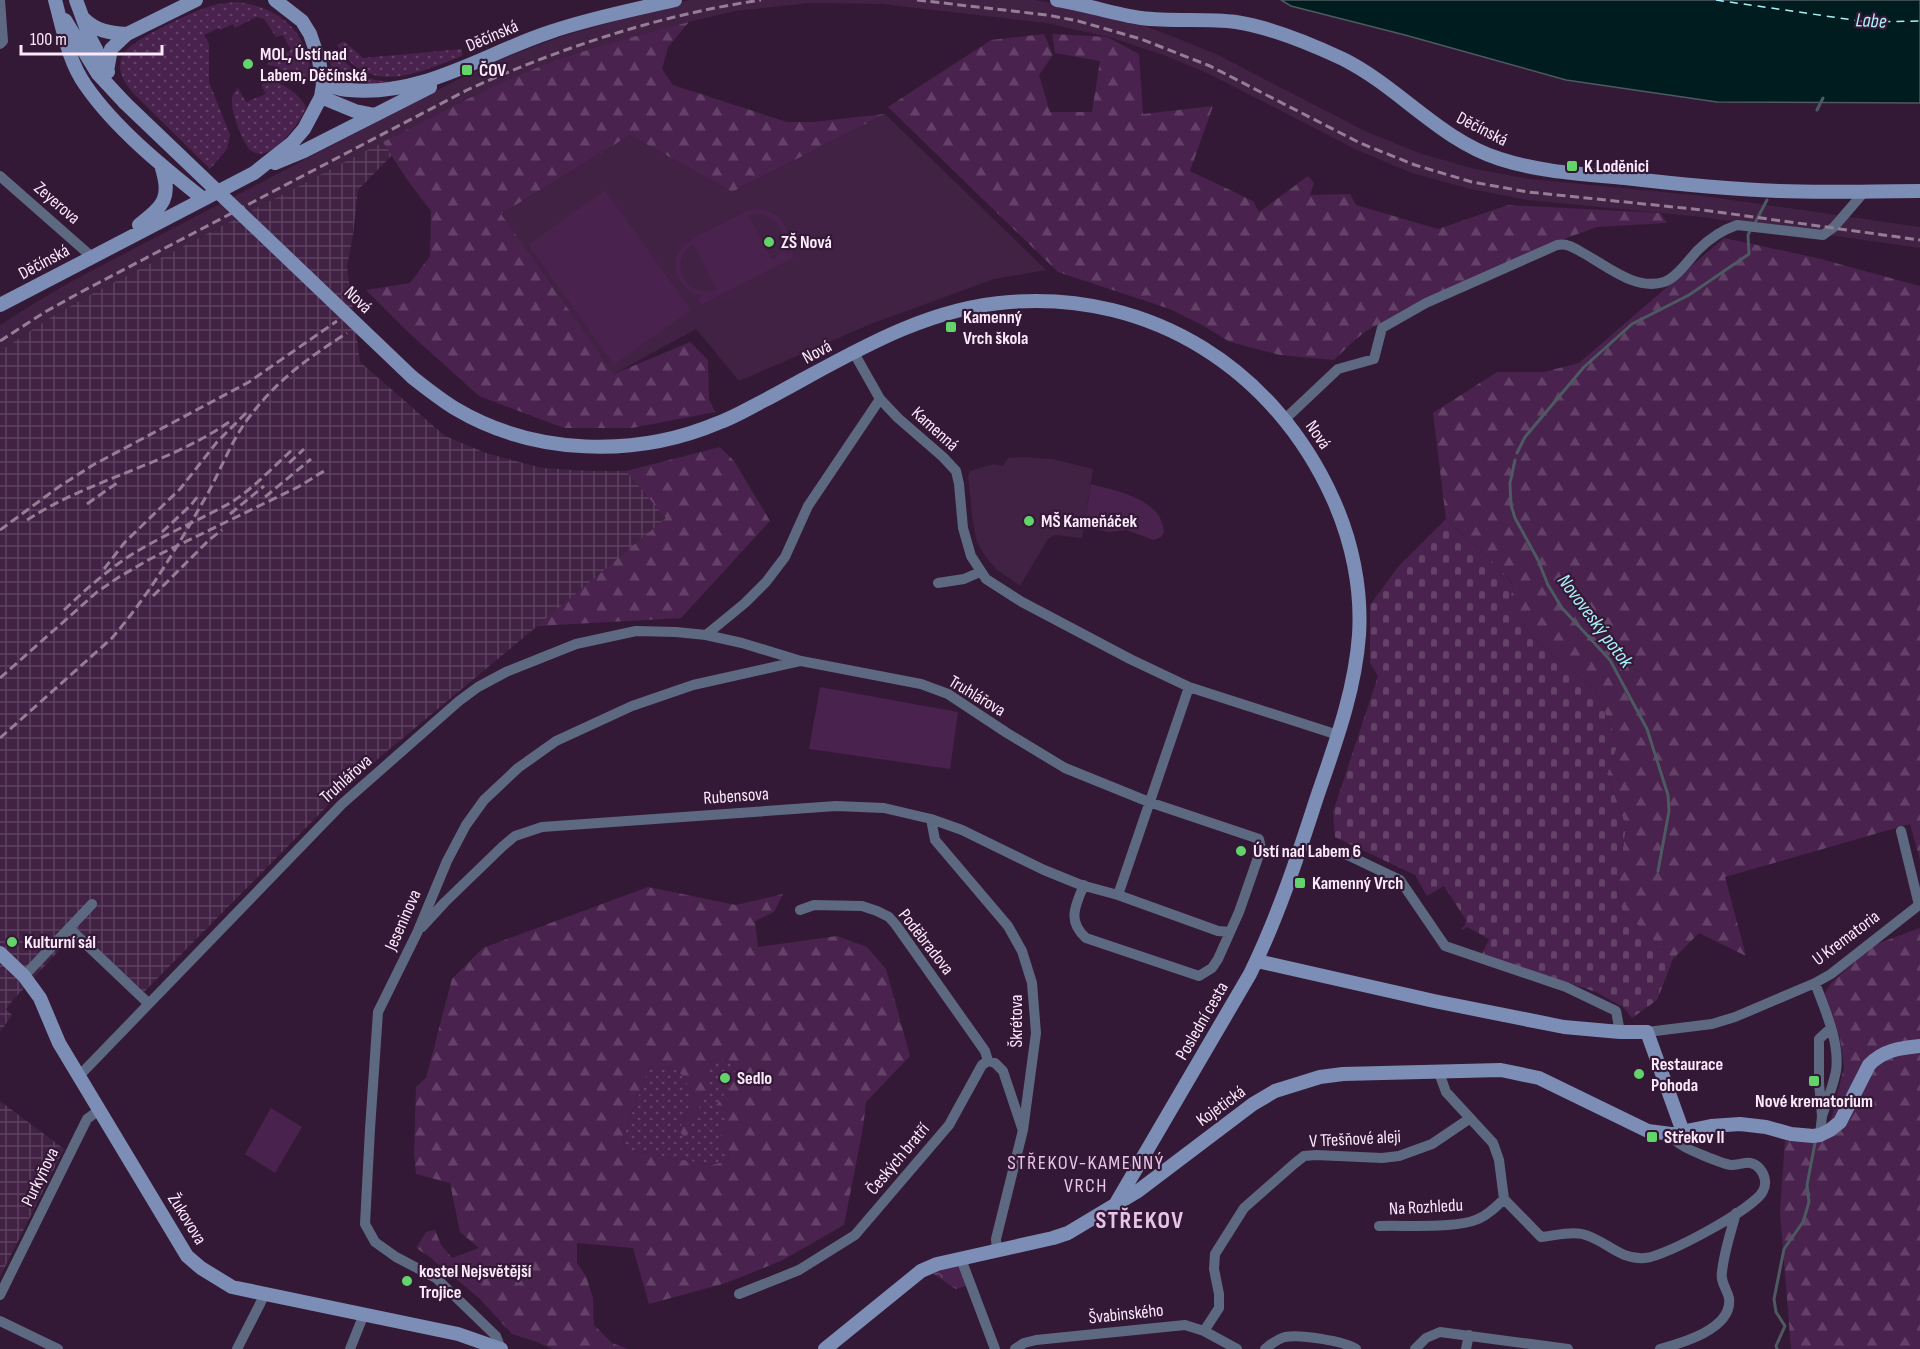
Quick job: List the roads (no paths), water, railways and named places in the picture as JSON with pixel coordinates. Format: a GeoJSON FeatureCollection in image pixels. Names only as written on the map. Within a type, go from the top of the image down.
{"type":"FeatureCollection","features":[{"type":"Feature","properties":{"kind":"street"},"geometry":{"type":"LineString","coordinates":[[0,0],[3,41],[0,44]]}},
{"type":"Feature","properties":{"kind":"street"},"geometry":{"type":"LineString","coordinates":[[107,71],[111,49],[127,34],[196,0]]}},
{"type":"Feature","properties":{"kind":"street"},"geometry":{"type":"LineString","coordinates":[[275,0],[302,21],[310,34],[319,60],[322,90],[355,111],[375,115]]}},
{"type":"Feature","properties":{"kind":"street","name":"Děčínská"},"geometry":{"type":"LineString","coordinates":[[0,305],[260,169],[292,143],[304,129],[322,90],[379,92],[416,85],[455,72],[549,32],[675,0]]}},
{"type":"Feature","properties":{"kind":"street","name":"Děčínská"},"geometry":{"type":"LineString","coordinates":[[1057,0],[1142,18],[1238,22],[1263,28],[1343,59],[1371,75],[1456,139],[1483,153],[1526,166],[1578,174],[1708,187],[1781,191],[1920,191]]}},
{"type":"Feature","properties":{"kind":"street","name":"Nová"},"geometry":{"type":"LineString","coordinates":[[77,1],[90,38],[125,102]]}},
{"type":"Feature","properties":{"kind":"street"},"geometry":{"type":"LineString","coordinates":[[56,4],[69,51],[85,86],[114,119],[161,165],[202,198]]}},
{"type":"Feature","properties":{"kind":"street","name":"Nová"},"geometry":{"type":"LineString","coordinates":[[56,4],[98,74],[412,377],[454,407],[473,418],[505,431],[566,445],[603,447],[641,445],[681,436],[718,424],[916,323],[971,307],[1031,301],[1089,305],[1151,321],[1192,342],[1242,376],[1264,396],[1303,442],[1323,476],[1344,527],[1354,567],[1359,610],[1352,685],[1301,846]]}},
{"type":"Feature","properties":{"kind":"street"},"geometry":{"type":"LineString","coordinates":[[82,18],[93,27],[111,33],[127,34]]}},
{"type":"Feature","properties":{"kind":"street"},"geometry":{"type":"LineString","coordinates":[[260,169],[304,151],[455,72]]}},
{"type":"Feature","properties":{"kind":"street","name":"Děčínská"},"geometry":{"type":"LineString","coordinates":[[98,254],[160,208],[167,193],[166,177],[161,165]]}},
{"type":"Feature","properties":{"kind":"street","name":"Zeyerova"},"geometry":{"type":"LineString","coordinates":[[0,176],[98,254]]}},
{"type":"Feature","properties":{"kind":"street"},"geometry":{"type":"LineString","coordinates":[[1285,419],[1338,369],[1374,359],[1382,328],[1426,303],[1557,245],[1569,245],[1631,280],[1644,284],[1666,282],[1685,266],[1699,249],[1724,229],[1737,225],[1823,235],[1834,227],[1865,191]]}},
{"type":"Feature","properties":{"kind":"street","name":"Kamenná"},"geometry":{"type":"LineString","coordinates":[[854,353],[880,399],[956,471],[963,528],[971,556],[986,579],[1022,602],[1130,659],[1189,687]]}},
{"type":"Feature","properties":{"kind":"street"},"geometry":{"type":"LineString","coordinates":[[706,635],[745,603],[766,582],[785,556],[808,506],[880,399]]}},
{"type":"Feature","properties":{"kind":"street"},"geometry":{"type":"LineString","coordinates":[[938,583],[964,579],[980,572]]}},
{"type":"Feature","properties":{"kind":"street","name":"Truhlářova"},"geometry":{"type":"LineString","coordinates":[[79,1076],[342,804],[459,701],[478,687],[506,672],[576,644],[636,631],[706,635],[801,661],[921,684],[948,694],[1065,768],[1149,802],[1259,839],[1261,849],[1230,932]]}},
{"type":"Feature","properties":{"kind":"street","name":"Jeseninova"},"geometry":{"type":"LineString","coordinates":[[501,1349],[496,1336],[436,1278],[396,1257],[375,1242],[365,1224],[378,1012],[417,933],[447,861],[466,825],[484,800],[518,768],[556,741],[632,706],[693,685],[801,661]]}},
{"type":"Feature","properties":{"kind":"street"},"geometry":{"type":"LineString","coordinates":[[1118,895],[1189,687],[1338,735]]}},
{"type":"Feature","properties":{"kind":"street","name":"Rubensova"},"geometry":{"type":"LineString","coordinates":[[417,933],[445,902],[503,846],[515,836],[542,827],[836,806],[884,808],[931,819],[962,830],[1044,870],[1218,931],[1230,932]]}},
{"type":"Feature","properties":{"kind":"street","name":"Škrétova"},"geometry":{"type":"LineString","coordinates":[[931,819],[935,840],[1008,926],[1022,951],[1035,1002],[1036,1033],[1023,1130],[996,1239],[997,1251]]}},
{"type":"Feature","properties":{"kind":"street","name":"U Krematoria"},"geometry":{"type":"LineString","coordinates":[[1257,961],[1434,1001],[1564,1027],[1647,1032],[1719,1021],[1735,1017],[1831,974],[1919,905],[1901,831]]}},
{"type":"Feature","properties":{"kind":"street","name":"Poslední cesta"},"geometry":{"type":"LineString","coordinates":[[1115,1205],[1257,961],[1301,846]]}},
{"type":"Feature","properties":{"kind":"street"},"geometry":{"type":"LineString","coordinates":[[1339,852],[1400,880],[1445,946],[1566,987],[1616,1011],[1620,1032]]}},
{"type":"Feature","properties":{"kind":"street"},"geometry":{"type":"LineString","coordinates":[[1084,885],[1074,915],[1077,930],[1086,938],[1199,976],[1212,968],[1230,932]]}},
{"type":"Feature","properties":{"kind":"street"},"geometry":{"type":"LineString","coordinates":[[24,976],[92,904]]}},
{"type":"Feature","properties":{"kind":"street","name":"Poděbradova"},"geometry":{"type":"LineString","coordinates":[[800,909],[814,905],[862,906],[889,918],[985,1051],[988,1061]]}},
{"type":"Feature","properties":{"kind":"street"},"geometry":{"type":"LineString","coordinates":[[69,928],[148,1003]]}},
{"type":"Feature","properties":{"kind":"street","name":"Žukovova"},"geometry":{"type":"LineString","coordinates":[[0,953],[24,976],[40,998],[59,1043],[187,1256],[201,1268],[232,1287],[458,1334],[501,1349]]}},
{"type":"Feature","properties":{"kind":"street"},"geometry":{"type":"LineString","coordinates":[[1815,983],[1831,1028],[1836,1069],[1822,1116],[1820,1136]]}},
{"type":"Feature","properties":{"kind":"street"},"geometry":{"type":"LineString","coordinates":[[1822,1116],[1819,1039],[1831,1028]]}},
{"type":"Feature","properties":{"kind":"street"},"geometry":{"type":"LineString","coordinates":[[1438,1070],[1446,1092],[1492,1143],[1499,1160],[1503,1199],[1541,1237],[1582,1234],[1628,1257],[1645,1258],[1678,1247],[1736,1213],[1763,1192],[1765,1182],[1760,1168],[1754,1164],[1744,1162],[1730,1165],[1678,1144],[1675,1108],[1647,1032]]}},
{"type":"Feature","properties":{"kind":"street"},"geometry":{"type":"LineString","coordinates":[[1820,1136],[1840,1122],[1869,1065],[1874,1060],[1889,1050],[1920,1046]]}},
{"type":"Feature","properties":{"kind":"street"},"geometry":{"type":"LineString","coordinates":[[988,1061],[995,1063],[1003,1071],[1023,1130]]}},
{"type":"Feature","properties":{"kind":"street","name":"Českých bratří"},"geometry":{"type":"LineString","coordinates":[[739,1293],[799,1270],[855,1235],[949,1125],[982,1065],[988,1061]]}},
{"type":"Feature","properties":{"kind":"street","name":"Kojetická"},"geometry":{"type":"LineString","coordinates":[[825,1349],[921,1271],[937,1264],[1068,1233],[1138,1191],[1253,1104],[1275,1091],[1312,1079],[1343,1074],[1501,1070],[1539,1078],[1648,1131],[1677,1133],[1711,1126],[1740,1124],[1766,1127],[1791,1134],[1820,1136]]}},
{"type":"Feature","properties":{"kind":"street","name":"Purkyňova"},"geometry":{"type":"LineString","coordinates":[[0,1295],[87,1119],[99,1110]]}},
{"type":"Feature","properties":{"kind":"street","name":"V Třešňové aleji"},"geometry":{"type":"LineString","coordinates":[[1204,1331],[1219,1308],[1220,1294],[1214,1269],[1215,1254],[1244,1208],[1294,1164],[1304,1156],[1316,1155],[1382,1158],[1399,1156],[1432,1144],[1469,1119]]}},
{"type":"Feature","properties":{"kind":"street","name":"Na Rozhledu"},"geometry":{"type":"LineString","coordinates":[[1379,1226],[1461,1224],[1478,1220],[1492,1212],[1503,1199]]}},
{"type":"Feature","properties":{"kind":"street"},"geometry":{"type":"LineString","coordinates":[[1660,1349],[1682,1343],[1703,1333],[1722,1321],[1728,1312],[1729,1298],[1722,1284],[1721,1272],[1736,1213]]}},
{"type":"Feature","properties":{"kind":"street"},"geometry":{"type":"LineString","coordinates":[[961,1258],[995,1349]]}},
{"type":"Feature","properties":{"kind":"street"},"geometry":{"type":"LineString","coordinates":[[237,1349],[265,1294]]}},
{"type":"Feature","properties":{"kind":"street"},"geometry":{"type":"LineString","coordinates":[[350,1349],[364,1314]]}},
{"type":"Feature","properties":{"kind":"street"},"geometry":{"type":"LineString","coordinates":[[0,1321],[58,1349]]}},
{"type":"Feature","properties":{"kind":"street","name":"Švabinského"},"geometry":{"type":"LineString","coordinates":[[1015,1349],[1024,1343],[1036,1340],[1172,1325],[1185,1325],[1204,1331],[1237,1349]]}},
{"type":"Feature","properties":{"kind":"street"},"geometry":{"type":"LineString","coordinates":[[1415,1349],[1426,1338],[1440,1332],[1568,1349]]}},
{"type":"Feature","properties":{"kind":"street"},"geometry":{"type":"LineString","coordinates":[[1466,1349],[1469,1335]]}},
{"type":"Feature","properties":{"kind":"street"},"geometry":{"type":"LineString","coordinates":[[1265,1349],[1276,1340],[1294,1337],[1345,1343],[1356,1349]]}},
{"type":"Feature","properties":{"kind":"water","name":"Labe"},"geometry":{"type":"Polygon","coordinates":[[[1281,0],[1920,0],[1920,103],[1717,102],[1566,80],[1291,6],[1281,0]]]}},
{"type":"Feature","properties":{"kind":"waterway","name":"Novoveský potok"},"geometry":{"type":"LineString","coordinates":[[1817,110],[1823,98]]}},
{"type":"Feature","properties":{"kind":"waterway","name":"Novoveský potok"},"geometry":{"type":"LineString","coordinates":[[1756,221],[1767,200]]}},
{"type":"Feature","properties":{"kind":"waterway","name":"Novoveský potok"},"geometry":{"type":"LineString","coordinates":[[1517,453],[1525,437],[1584,367],[1632,324],[1689,295],[1749,254],[1748,235],[1750,231]]}},
{"type":"Feature","properties":{"kind":"waterway","name":"Novoveský potok"},"geometry":{"type":"LineString","coordinates":[[1515,460],[1510,483],[1511,505],[1515,518],[1562,608],[1610,660],[1647,729],[1668,795],[1669,811],[1658,871]]}},
{"type":"Feature","properties":{"kind":"waterway","name":"Novoveský potok"},"geometry":{"type":"LineString","coordinates":[[1777,1349],[1776,1346],[1785,1326],[1776,1312],[1774,1299],[1784,1249],[1803,1222],[1809,1202],[1807,1185],[1815,1143]]}},
{"type":"Feature","properties":{"kind":"railway"},"geometry":{"type":"LineString","coordinates":[[0,341],[81,292],[467,90],[538,60],[611,35],[685,14],[761,0]]}},
{"type":"Feature","properties":{"kind":"railway"},"geometry":{"type":"LineString","coordinates":[[917,0],[1047,15],[1078,21],[1141,39],[1210,66],[1360,143],[1415,165],[1472,182],[1528,192],[1703,210],[1920,240]]}},
{"type":"Feature","properties":{"kind":"railway"},"geometry":{"type":"LineString","coordinates":[[0,530],[93,465],[249,382],[337,321]]}},
{"type":"Feature","properties":{"kind":"railway"},"geometry":{"type":"LineString","coordinates":[[0,738],[112,638],[126,621],[175,550],[208,493],[236,437],[258,406],[292,372],[347,333]]}},
{"type":"Feature","properties":{"kind":"railway"},"geometry":{"type":"LineString","coordinates":[[104,569],[125,542],[180,489],[217,442],[247,412]]}},
{"type":"Feature","properties":{"kind":"railway"},"geometry":{"type":"LineString","coordinates":[[27,520],[76,493],[180,450],[229,422]]}},
{"type":"Feature","properties":{"kind":"railway"},"geometry":{"type":"LineString","coordinates":[[64,610],[94,582],[128,557],[230,503],[255,485],[293,449]]}},
{"type":"Feature","properties":{"kind":"railway"},"geometry":{"type":"LineString","coordinates":[[289,463],[304,449]]}},
{"type":"Feature","properties":{"kind":"railway"},"geometry":{"type":"LineString","coordinates":[[265,497],[311,459]]}},
{"type":"Feature","properties":{"kind":"railway"},"geometry":{"type":"LineString","coordinates":[[0,678],[97,592],[119,577],[150,559],[298,487],[324,471]]}},
{"type":"Feature","properties":{"kind":"railway"},"geometry":{"type":"LineString","coordinates":[[87,504],[117,483]]}},
{"type":"Feature","properties":{"kind":"railway"},"geometry":{"type":"LineString","coordinates":[[230,514],[264,486]]}},
{"type":"Feature","properties":{"kind":"railway"},"geometry":{"type":"LineString","coordinates":[[162,532],[198,496]]}},
{"type":"Feature","properties":{"kind":"railway"},"geometry":{"type":"LineString","coordinates":[[153,596],[222,530]]}},
{"type":"Feature","properties":{"kind":"place","name":"MOL, Ústí nad Labem, Děčínská"},"geometry":{"type":"Point","coordinates":[248,64]}},
{"type":"Feature","properties":{"kind":"place","name":"ČOV"},"geometry":{"type":"Point","coordinates":[467,70]}},
{"type":"Feature","properties":{"kind":"place","name":"K Loděnici"},"geometry":{"type":"Point","coordinates":[1572,166]}},
{"type":"Feature","properties":{"kind":"place","name":"ZŠ Nová"},"geometry":{"type":"Point","coordinates":[769,242]}},
{"type":"Feature","properties":{"kind":"place","name":"Kamenný Vrch škola"},"geometry":{"type":"Point","coordinates":[951,327]}},
{"type":"Feature","properties":{"kind":"place","name":"MŠ Kameňáček"},"geometry":{"type":"Point","coordinates":[1029,521]}},
{"type":"Feature","properties":{"kind":"place","name":"Ústí nad Labem 6"},"geometry":{"type":"Point","coordinates":[1241,851]}},
{"type":"Feature","properties":{"kind":"place","name":"Kamenný Vrch"},"geometry":{"type":"Point","coordinates":[1300,883]}},
{"type":"Feature","properties":{"kind":"place","name":"Kulturní sál"},"geometry":{"type":"Point","coordinates":[12,942]}},
{"type":"Feature","properties":{"kind":"place","name":"Restaurace Pohoda"},"geometry":{"type":"Point","coordinates":[1639,1074]}},
{"type":"Feature","properties":{"kind":"place","name":"Sedlo"},"geometry":{"type":"Point","coordinates":[725,1078]}},
{"type":"Feature","properties":{"kind":"place","name":"Nové krematorium"},"geometry":{"type":"Point","coordinates":[1814,1081]}},
{"type":"Feature","properties":{"kind":"place","name":"Střekov II"},"geometry":{"type":"Point","coordinates":[1652,1137]}},
{"type":"Feature","properties":{"kind":"place","name":"kostel Nejsvětější Trojice"},"geometry":{"type":"Point","coordinates":[407,1281]}},
{"type":"Feature","properties":{"kind":"district","name":"STŘEKOV-KAMENNÝ VRCH"},"geometry":{"type":"Point","coordinates":[1086,1174]}},
{"type":"Feature","properties":{"kind":"district","name":"STŘEKOV"},"geometry":{"type":"Point","coordinates":[1140,1220]}}]}
